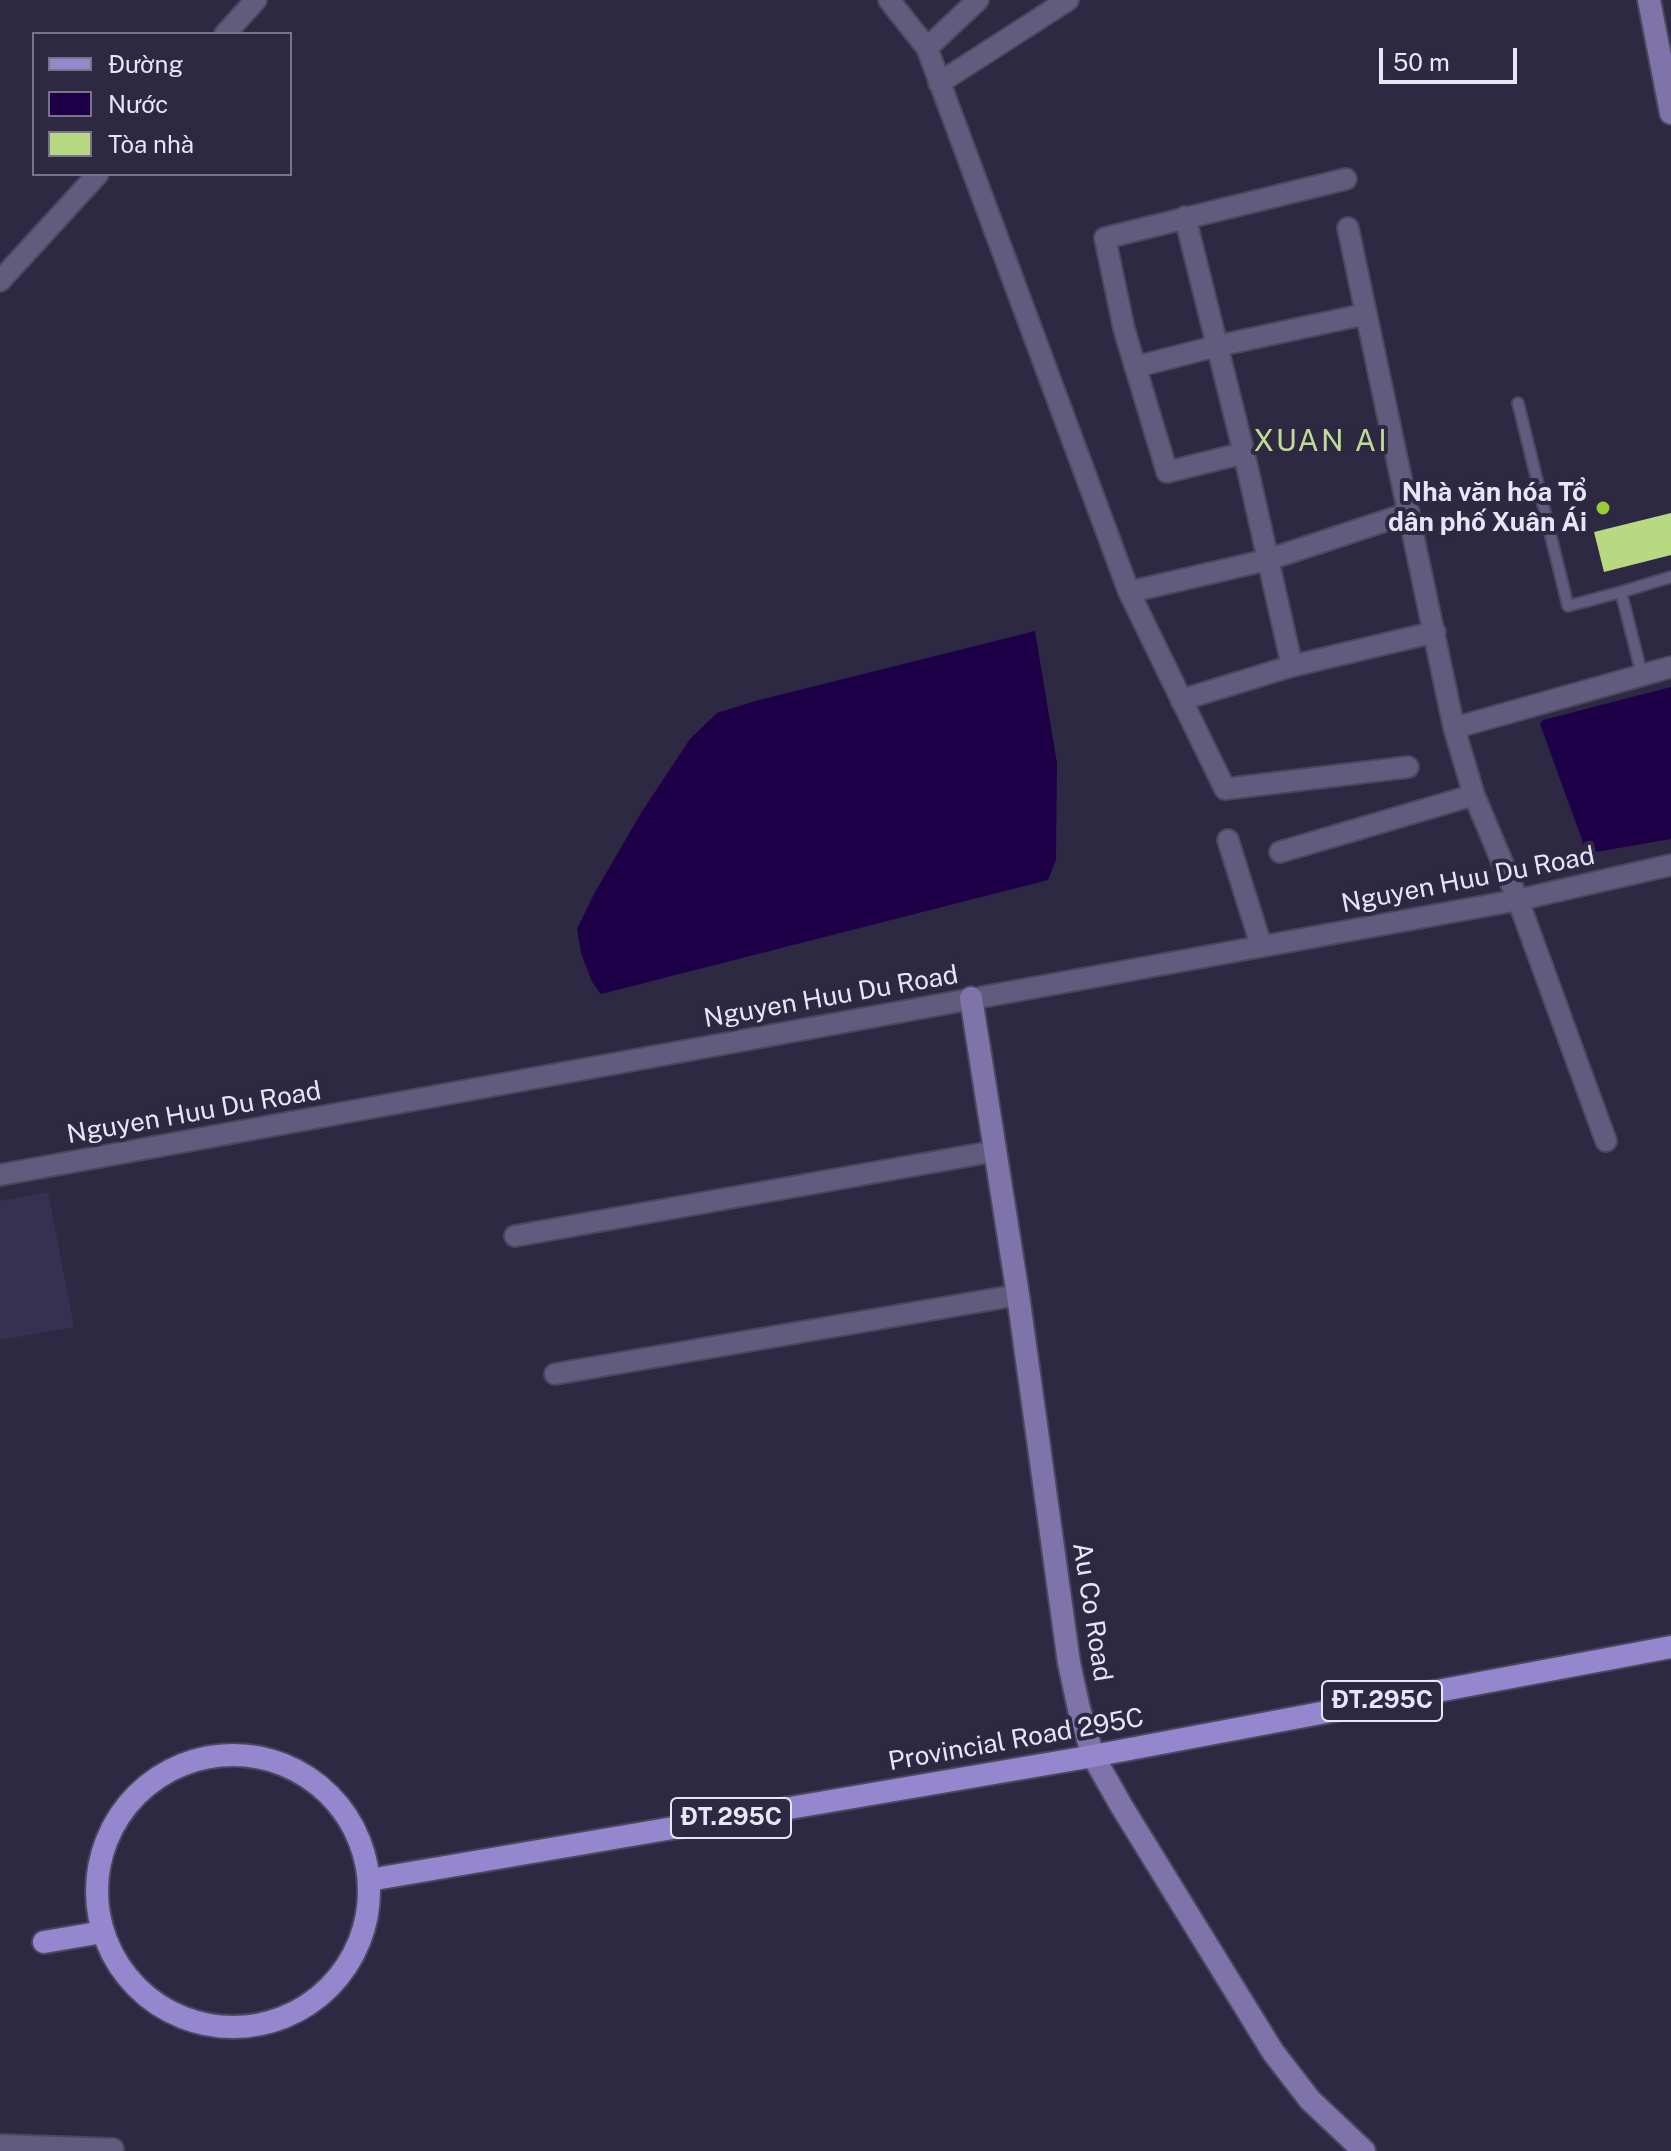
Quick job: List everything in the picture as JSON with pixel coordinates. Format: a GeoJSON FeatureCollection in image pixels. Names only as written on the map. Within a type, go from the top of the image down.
{"type":"FeatureCollection","features":[{"type":"Feature","properties":{"kind":"main road"},"geometry":{"type":"LineString","coordinates":[[1649,0],[1671,113]]}},
{"type":"Feature","properties":{"kind":"main road","name":"Au Co Road"},"geometry":{"type":"LineString","coordinates":[[971,998],[1018,1295],[1069,1663],[1093,1756],[1273,2052],[1310,2100],[1364,2151]]}},
{"type":"Feature","properties":{"kind":"main road","name":"Provincial Road 295C"},"geometry":{"type":"LineString","coordinates":[[369,1880],[1093,1756],[1671,1647]]}},
{"type":"Feature","properties":{"kind":"main road"},"geometry":{"type":"LineString","coordinates":[[227,1756],[265,1759],[300,1773],[330,1796],[353,1826],[363,1852],[369,1880],[369,1902],[358,1945],[334,1982],[318,1997],[279,2018],[236,2027],[192,2020],[171,2012],[134,1985],[120,1967],[103,1932],[97,1905],[97,1882],[100,1861],[117,1820],[130,1802],[159,1777],[190,1762],[227,1756]]}},
{"type":"Feature","properties":{"kind":"main road"},"geometry":{"type":"LineString","coordinates":[[44,1942],[103,1932]]}},
{"type":"Feature","properties":{"kind":"street"},"geometry":{"type":"LineString","coordinates":[[227,32],[256,0]]}},
{"type":"Feature","properties":{"kind":"street"},"geometry":{"type":"LineString","coordinates":[[889,0],[927,48],[1129,592],[1225,789],[1408,767]]}},
{"type":"Feature","properties":{"kind":"street"},"geometry":{"type":"LineString","coordinates":[[927,48],[978,0]]}},
{"type":"Feature","properties":{"kind":"street"},"geometry":{"type":"LineString","coordinates":[[939,83],[1068,0]]}},
{"type":"Feature","properties":{"kind":"street"},"geometry":{"type":"LineString","coordinates":[[0,281],[96,176]]}},
{"type":"Feature","properties":{"kind":"street"},"geometry":{"type":"LineString","coordinates":[[1244,453],[1167,472],[1124,329],[1105,238],[1346,179]]}},
{"type":"Feature","properties":{"kind":"street"},"geometry":{"type":"LineString","coordinates":[[1185,217],[1244,453],[1292,666]]}},
{"type":"Feature","properties":{"kind":"street"},"geometry":{"type":"LineString","coordinates":[[1348,228],[1454,728],[1474,795],[1518,900],[1606,1141]]}},
{"type":"Feature","properties":{"kind":"street"},"geometry":{"type":"LineString","coordinates":[[1135,367],[1366,314]]}},
{"type":"Feature","properties":{"kind":"street"},"geometry":{"type":"LineString","coordinates":[[1129,592],[1267,560],[1409,513]]}},
{"type":"Feature","properties":{"kind":"street"},"geometry":{"type":"LineString","coordinates":[[1181,700],[1292,666],[1435,632]]}},
{"type":"Feature","properties":{"kind":"street"},"geometry":{"type":"LineString","coordinates":[[1454,728],[1671,667]]}},
{"type":"Feature","properties":{"kind":"street"},"geometry":{"type":"LineString","coordinates":[[1280,852],[1474,795]]}},
{"type":"Feature","properties":{"kind":"street"},"geometry":{"type":"LineString","coordinates":[[1228,840],[1261,945]]}},
{"type":"Feature","properties":{"kind":"street","name":"Nguyen Huu Du Road"},"geometry":{"type":"LineString","coordinates":[[0,1175],[1518,900],[1671,865]]}},
{"type":"Feature","properties":{"kind":"street"},"geometry":{"type":"LineString","coordinates":[[515,1236],[996,1151]]}},
{"type":"Feature","properties":{"kind":"street"},"geometry":{"type":"LineString","coordinates":[[555,1374],[1018,1295]]}},
{"type":"Feature","properties":{"kind":"street"},"geometry":{"type":"LineString","coordinates":[[0,2145],[100,2150]]}},
{"type":"Feature","properties":{"kind":"lane"},"geometry":{"type":"LineString","coordinates":[[1518,403],[1568,606],[1671,577]]}},
{"type":"Feature","properties":{"kind":"lane"},"geometry":{"type":"LineString","coordinates":[[1621,592],[1642,675]]}},
{"type":"Feature","properties":{"kind":"shaded area"},"geometry":{"type":"Polygon","coordinates":[[[48,1192],[74,1327],[0,1340],[0,1201],[48,1192]]]}},
{"type":"Feature","properties":{"kind":"water"},"geometry":{"type":"Polygon","coordinates":[[[1035,631],[1057,763],[1056,860],[1048,880],[601,994],[592,982],[581,953],[577,929],[641,813],[690,739],[717,713],[1035,631]]]}},
{"type":"Feature","properties":{"kind":"water"},"geometry":{"type":"Polygon","coordinates":[[[1671,687],[1671,839],[1590,853],[1586,851],[1540,724],[1543,720],[1671,687]]]}},
{"type":"Feature","properties":{"kind":"building"},"geometry":{"type":"Polygon","coordinates":[[[1671,513],[1671,555],[1604,572],[1594,532],[1671,513]]]}},
{"type":"Feature","properties":{"kind":"place","name":"Nhà văn hóa Tổ dân phố Xuân Ái"},"geometry":{"type":"Point","coordinates":[1603,508]}},
{"type":"Feature","properties":{"kind":"district","name":"XUAN AI"},"geometry":{"type":"Point","coordinates":[1321,442]}}]}
